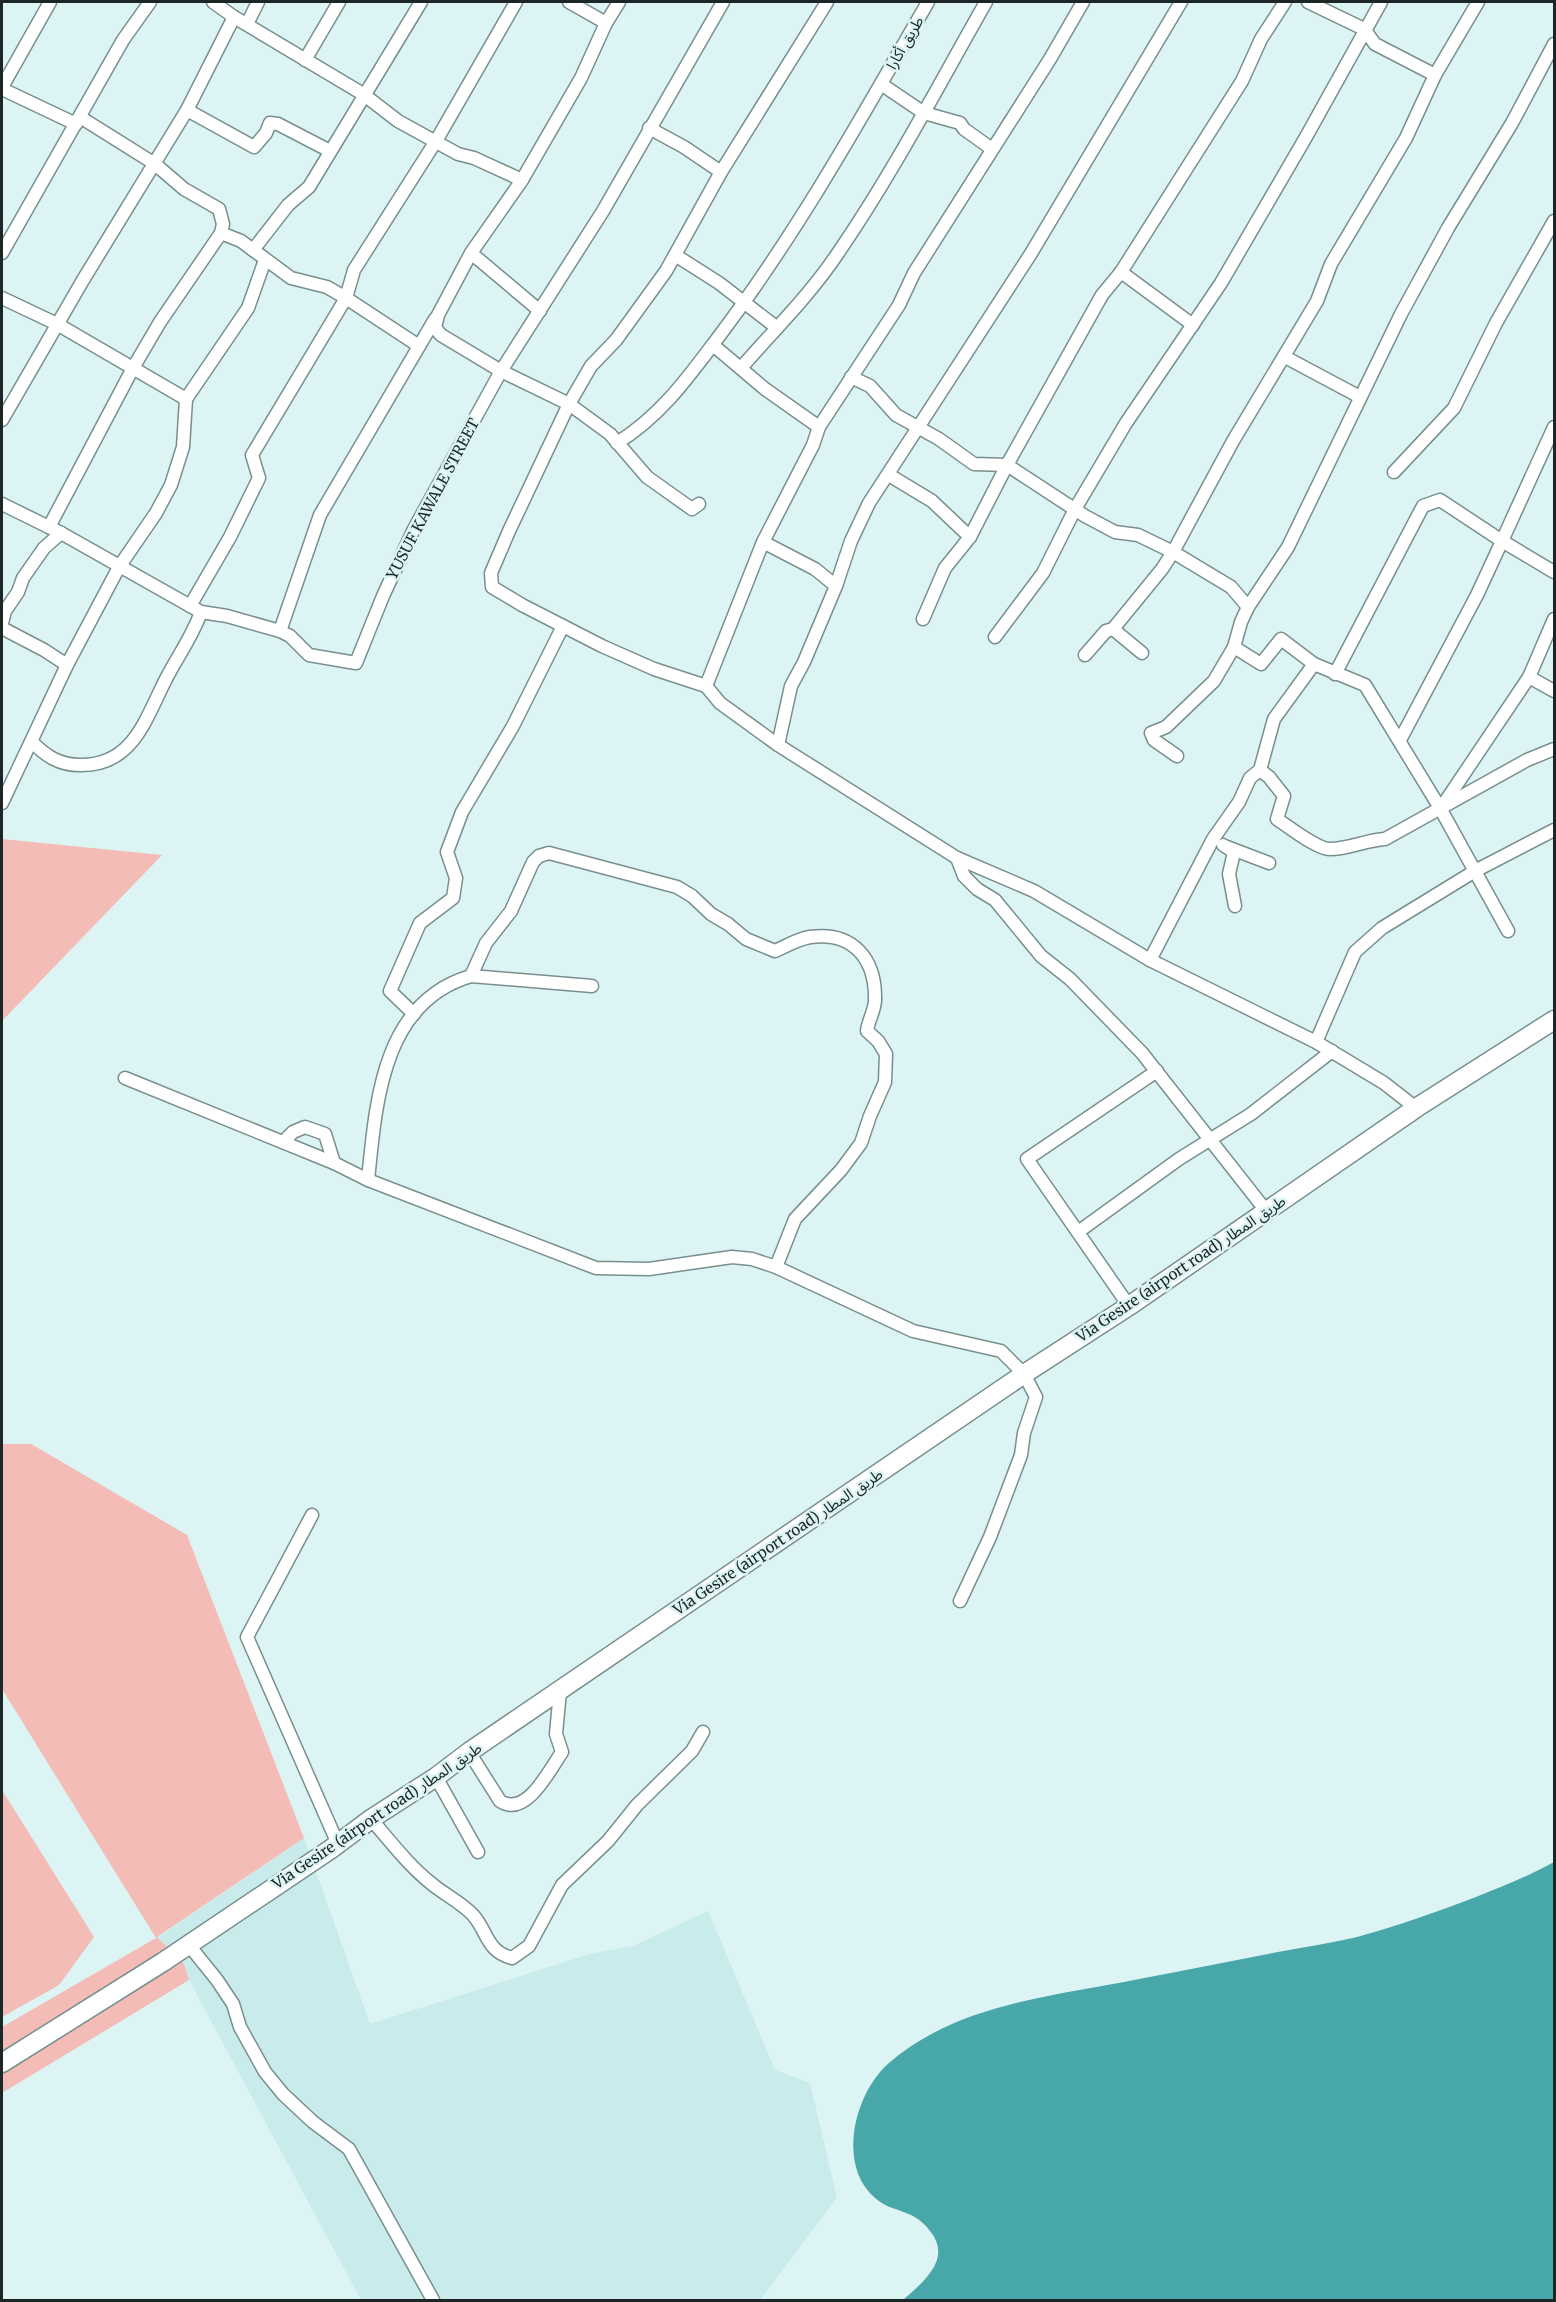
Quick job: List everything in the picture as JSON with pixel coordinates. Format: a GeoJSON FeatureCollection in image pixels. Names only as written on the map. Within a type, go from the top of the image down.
{"type":"FeatureCollection","features":[{"type":"Feature","properties":{"kind":"main road","name":"Via Gesire (airport road) طريق المطار"},"geometry":{"type":"LineString","coordinates":[[2,2063],[87,2011],[338,1844],[469,1752],[1024,1374],[1267,1212],[1416,1108],[1554,1020]]}},
{"type":"Feature","properties":{"kind":"street"},"geometry":{"type":"LineString","coordinates":[[50,2],[2,88],[78,120],[155,164],[184,189],[219,209],[223,224],[221,233],[160,322],[133,368],[50,527]]}},
{"type":"Feature","properties":{"kind":"street"},"geometry":{"type":"LineString","coordinates":[[2,253],[123,40],[150,2]]}},
{"type":"Feature","properties":{"kind":"street"},"geometry":{"type":"LineString","coordinates":[[213,2],[234,17],[363,94],[398,121],[458,154],[474,158],[522,180]]}},
{"type":"Feature","properties":{"kind":"street"},"geometry":{"type":"LineString","coordinates":[[247,24],[258,2]]}},
{"type":"Feature","properties":{"kind":"street"},"geometry":{"type":"LineString","coordinates":[[305,60],[339,2]]}},
{"type":"Feature","properties":{"kind":"street"},"geometry":{"type":"LineString","coordinates":[[254,250],[288,205],[309,187],[363,94],[421,2]]}},
{"type":"Feature","properties":{"kind":"street"},"geometry":{"type":"LineString","coordinates":[[32,742],[44,754],[60,763],[94,765],[111,760],[129,746],[147,719],[195,609],[260,478],[252,455],[346,298],[354,270],[436,141],[516,2]]}},
{"type":"Feature","properties":{"kind":"street"},"geometry":{"type":"LineString","coordinates":[[569,2],[606,23]]}},
{"type":"Feature","properties":{"kind":"street"},"geometry":{"type":"LineString","coordinates":[[280,631],[320,515],[438,315],[471,253],[522,180],[580,78],[606,23],[619,2]]}},
{"type":"Feature","properties":{"kind":"street","name":"YUSUF KAWALE STREET"},"geometry":{"type":"LineString","coordinates":[[2,504],[50,527],[195,609],[280,631],[290,636],[309,655],[356,663],[382,596],[414,529],[501,371],[603,211],[723,2]]}},
{"type":"Feature","properties":{"kind":"street"},"geometry":{"type":"LineString","coordinates":[[827,2],[721,172],[675,255],[616,340],[591,366],[569,404],[508,531],[491,573],[492,587],[563,626],[654,669],[706,686],[720,703],[778,745],[957,858],[1034,891],[1150,960],[1316,1042],[1384,1083],[1416,1108]]}},
{"type":"Feature","properties":{"kind":"street","name":"طريق أكارا"},"geometry":{"type":"LineString","coordinates":[[617,443],[633,434],[673,396],[702,362],[744,303],[817,192],[928,2]]}},
{"type":"Feature","properties":{"kind":"street"},"geometry":{"type":"LineString","coordinates":[[741,368],[807,295],[837,254],[924,113],[986,2]]}},
{"type":"Feature","properties":{"kind":"street"},"geometry":{"type":"LineString","coordinates":[[706,686],[763,542],[813,445],[819,427],[899,305],[914,273],[1050,59],[1083,2]]}},
{"type":"Feature","properties":{"kind":"street"},"geometry":{"type":"LineString","coordinates":[[778,745],[791,686],[804,662],[836,586],[850,541],[869,503],[1030,255],[1181,2]]}},
{"type":"Feature","properties":{"kind":"street"},"geometry":{"type":"LineString","coordinates":[[923,619],[945,568],[970,537],[1101,295],[1121,272],[1242,81],[1261,39],[1285,2]]}},
{"type":"Feature","properties":{"kind":"street"},"geometry":{"type":"LineString","coordinates":[[1308,2],[1364,29],[1375,44],[1435,75]]}},
{"type":"Feature","properties":{"kind":"street"},"geometry":{"type":"LineString","coordinates":[[995,637],[1043,573],[1075,509],[1126,423],[1221,283],[1381,2]]}},
{"type":"Feature","properties":{"kind":"street"},"geometry":{"type":"LineString","coordinates":[[1085,655],[1106,631],[1113,629],[1173,552],[1233,441],[1317,300],[1331,264],[1406,138],[1435,75],[1478,2]]}},
{"type":"Feature","properties":{"kind":"street"},"geometry":{"type":"LineString","coordinates":[[2,420],[57,324],[187,110],[234,17]]}},
{"type":"Feature","properties":{"kind":"street"},"geometry":{"type":"LineString","coordinates":[[1177,756],[1154,740],[1151,733],[1166,727],[1214,681],[1234,647],[1248,607],[1288,547],[1342,440],[1360,397],[1401,314],[1448,228],[1512,123],[1554,44]]}},
{"type":"Feature","properties":{"kind":"street"},"geometry":{"type":"LineString","coordinates":[[881,84],[924,113],[960,123],[964,129],[992,149]]}},
{"type":"Feature","properties":{"kind":"street"},"geometry":{"type":"LineString","coordinates":[[187,110],[254,147],[266,133],[270,123],[278,124],[330,151]]}},
{"type":"Feature","properties":{"kind":"street"},"geometry":{"type":"LineString","coordinates":[[649,128],[684,147],[721,172]]}},
{"type":"Feature","properties":{"kind":"street"},"geometry":{"type":"LineString","coordinates":[[1395,472],[1454,408],[1496,323],[1554,221]]}},
{"type":"Feature","properties":{"kind":"street"},"geometry":{"type":"LineString","coordinates":[[221,233],[241,240],[291,278],[327,287],[419,346]]}},
{"type":"Feature","properties":{"kind":"street"},"geometry":{"type":"LineString","coordinates":[[471,253],[540,310]]}},
{"type":"Feature","properties":{"kind":"street"},"geometry":{"type":"LineString","coordinates":[[675,255],[718,283],[776,327]]}},
{"type":"Feature","properties":{"kind":"street"},"geometry":{"type":"LineString","coordinates":[[2,803],[67,665],[119,567],[156,513],[171,485],[183,447],[186,399],[248,308],[265,260]]}},
{"type":"Feature","properties":{"kind":"street"},"geometry":{"type":"LineString","coordinates":[[1121,272],[1193,325]]}},
{"type":"Feature","properties":{"kind":"street"},"geometry":{"type":"LineString","coordinates":[[2,298],[57,324],[186,399]]}},
{"type":"Feature","properties":{"kind":"street"},"geometry":{"type":"LineString","coordinates":[[438,315],[435,328],[441,335],[501,371],[569,404],[610,434],[647,477],[672,497],[692,509],[699,504]]}},
{"type":"Feature","properties":{"kind":"street"},"geometry":{"type":"LineString","coordinates":[[713,345],[765,388],[819,427]]}},
{"type":"Feature","properties":{"kind":"street"},"geometry":{"type":"LineString","coordinates":[[1285,357],[1360,397]]}},
{"type":"Feature","properties":{"kind":"street"},"geometry":{"type":"LineString","coordinates":[[850,377],[870,386],[896,415],[919,427],[974,464],[1007,465],[1115,532],[1138,535],[1173,552],[1231,588],[1248,607]]}},
{"type":"Feature","properties":{"kind":"street"},"geometry":{"type":"LineString","coordinates":[[1400,740],[1477,595],[1554,428]]}},
{"type":"Feature","properties":{"kind":"street"},"geometry":{"type":"LineString","coordinates":[[889,475],[932,501],[970,537]]}},
{"type":"Feature","properties":{"kind":"street"},"geometry":{"type":"LineString","coordinates":[[1335,674],[1399,550],[1420,516],[1423,506],[1440,500],[1554,572]]}},
{"type":"Feature","properties":{"kind":"street"},"geometry":{"type":"LineString","coordinates":[[2,623],[5,611],[18,591],[23,578],[44,548],[61,533]]}},
{"type":"Feature","properties":{"kind":"street"},"geometry":{"type":"LineString","coordinates":[[763,542],[815,569],[836,586]]}},
{"type":"Feature","properties":{"kind":"street"},"geometry":{"type":"LineString","coordinates":[[1440,808],[1529,677],[1554,619]]}},
{"type":"Feature","properties":{"kind":"street"},"geometry":{"type":"LineString","coordinates":[[414,1014],[390,992],[420,922],[453,898],[456,878],[447,852],[462,812],[513,726],[563,626]]}},
{"type":"Feature","properties":{"kind":"street"},"geometry":{"type":"LineString","coordinates":[[2,628],[67,665]]}},
{"type":"Feature","properties":{"kind":"street"},"geometry":{"type":"LineString","coordinates":[[1113,629],[1142,653]]}},
{"type":"Feature","properties":{"kind":"street"},"geometry":{"type":"LineString","coordinates":[[1234,647],[1260,664],[1281,639],[1314,664],[1365,685],[1440,808],[1508,931]]}},
{"type":"Feature","properties":{"kind":"street"},"geometry":{"type":"LineString","coordinates":[[1150,960],[1218,842],[1250,778],[1260,770],[1274,719],[1314,664]]}},
{"type":"Feature","properties":{"kind":"street"},"geometry":{"type":"LineString","coordinates":[[1529,677],[1554,691]]}},
{"type":"Feature","properties":{"kind":"street"},"geometry":{"type":"LineString","coordinates":[[1260,770],[1269,777],[1284,796],[1277,819],[1327,849],[1385,839],[1527,760],[1554,750]]}},
{"type":"Feature","properties":{"kind":"street"},"geometry":{"type":"LineString","coordinates":[[1316,1042],[1355,952],[1382,928],[1475,871],[1554,830]]}},
{"type":"Feature","properties":{"kind":"street"},"geometry":{"type":"LineString","coordinates":[[1218,842],[1269,863]]}},
{"type":"Feature","properties":{"kind":"street"},"geometry":{"type":"LineString","coordinates":[[1218,842],[1234,852],[1229,874],[1235,906]]}},
{"type":"Feature","properties":{"kind":"street"},"geometry":{"type":"LineString","coordinates":[[471,975],[486,943],[511,911],[532,862],[539,856],[549,853],[677,887],[692,896],[711,914],[746,939],[775,951],[810,937],[833,937],[849,942],[862,952],[873,972],[875,1001],[867,1031],[878,1041],[886,1054],[885,1082],[861,1143],[841,1170],[795,1219],[776,1267]]}},
{"type":"Feature","properties":{"kind":"street"},"geometry":{"type":"LineString","coordinates":[[957,858],[964,876],[977,889],[994,900],[1041,956],[1070,979],[1142,1053],[1267,1212]]}},
{"type":"Feature","properties":{"kind":"street"},"geometry":{"type":"LineString","coordinates":[[368,1180],[376,1102],[396,1039],[435,991],[471,975],[592,986]]}},
{"type":"Feature","properties":{"kind":"street"},"geometry":{"type":"LineString","coordinates":[[1078,1232],[1210,1138],[1251,1114],[1332,1051]]}},
{"type":"Feature","properties":{"kind":"street"},"geometry":{"type":"LineString","coordinates":[[1128,1306],[1027,1159],[1157,1071]]}},
{"type":"Feature","properties":{"kind":"street"},"geometry":{"type":"LineString","coordinates":[[125,1078],[334,1163],[368,1180],[596,1268],[649,1269],[732,1257],[752,1259],[776,1267],[913,1331],[1000,1351],[1024,1374],[1036,1397],[1024,1433],[1021,1455],[990,1537],[960,1600]]}},
{"type":"Feature","properties":{"kind":"street"},"geometry":{"type":"LineString","coordinates":[[283,1142],[293,1132],[305,1127],[325,1134],[334,1163]]}},
{"type":"Feature","properties":{"kind":"street"},"geometry":{"type":"LineString","coordinates":[[312,1515],[248,1637],[338,1844]]}},
{"type":"Feature","properties":{"kind":"street"},"geometry":{"type":"LineString","coordinates":[[469,1752],[500,1801],[507,1806],[516,1806],[525,1801],[562,1752],[556,1734],[560,1691]]}},
{"type":"Feature","properties":{"kind":"street"},"geometry":{"type":"LineString","coordinates":[[371,1819],[433,1886],[460,1903],[474,1916],[492,1947],[500,1955],[512,1958],[529,1946],[562,1885],[608,1841],[637,1804],[692,1751],[703,1732]]}},
{"type":"Feature","properties":{"kind":"street"},"geometry":{"type":"LineString","coordinates":[[436,1777],[478,1852]]}},
{"type":"Feature","properties":{"kind":"street"},"geometry":{"type":"LineString","coordinates":[[188,1944],[218,1980],[233,2004],[240,2027],[265,2072],[283,2094],[313,2122],[349,2149],[433,2301]]}},
{"type":"Feature","properties":{"kind":"shaded area"},"geometry":{"type":"Polygon","coordinates":[[[2,839],[162,855],[2,1021],[2,839]]]}},
{"type":"Feature","properties":{"kind":"shaded area"},"geometry":{"type":"Polygon","coordinates":[[[2,1444],[31,1444],[187,1535],[304,1838],[157,1937],[184,1964],[189,1980],[2,2093],[2,2027],[156,1938],[2,1689],[2,1444]]]}},
{"type":"Feature","properties":{"kind":"shaded area"},"geometry":{"type":"Polygon","coordinates":[[[2,1790],[94,1937],[59,1985],[2,2017],[2,1790]]]}},
{"type":"Feature","properties":{"kind":"shaded area"},"geometry":{"type":"Polygon","coordinates":[[[304,1838],[370,2024],[590,1954],[633,1946],[708,1911],[775,2070],[810,2083],[837,2198],[760,2300],[361,2300],[189,1980],[184,1964],[157,1938],[304,1838]]]}},
{"type":"Feature","properties":{"kind":"water"},"geometry":{"type":"Polygon","coordinates":[[[1554,1862],[1554,2300],[903,2300],[933,2269],[938,2251],[936,2241],[928,2228],[919,2220],[875,2198],[863,2184],[856,2167],[853,2148],[859,2110],[867,2092],[889,2063],[916,2043],[945,2027],[976,2015],[1040,1997],[1357,1937],[1476,1897],[1554,1862]]]}}]}
